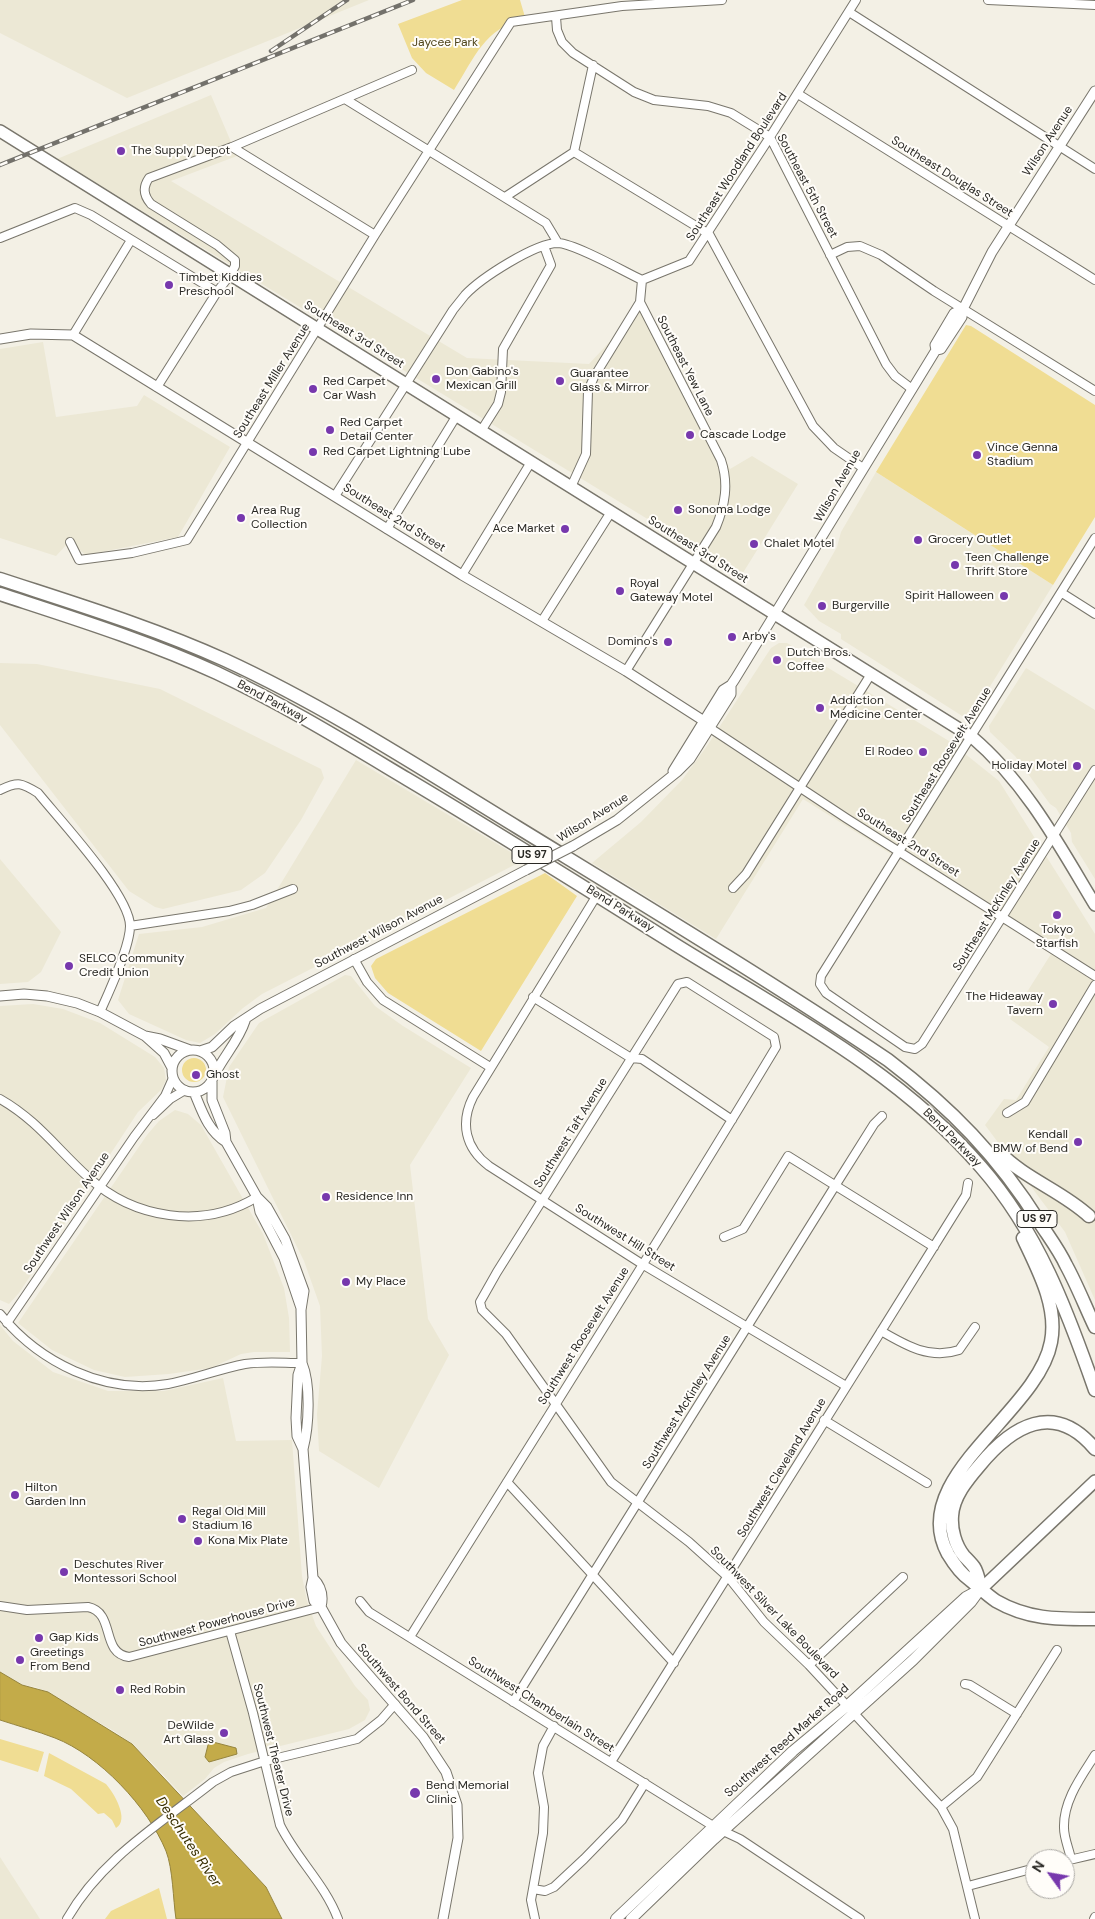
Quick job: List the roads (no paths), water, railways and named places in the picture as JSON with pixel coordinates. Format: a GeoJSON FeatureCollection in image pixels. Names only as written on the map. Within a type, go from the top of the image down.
{"type":"FeatureCollection","features":[{"type":"Feature","properties":{"kind":"highway","name":"Bend Parkway"},"geometry":{"type":"LineString","coordinates":[[0,579],[177,640],[249,672],[314,705],[532,836],[839,1028],[908,1076],[962,1122],[1016,1185],[1066,1264],[1095,1327]]}},
{"type":"Feature","properties":{"kind":"highway","name":"Bend Parkway"},"geometry":{"type":"LineString","coordinates":[[0,594],[141,642],[235,682],[338,737],[597,895],[818,1034],[909,1097],[962,1145],[1010,1203],[1039,1250],[1069,1315],[1095,1390]]}},
{"type":"Feature","properties":{"kind":"highway"},"geometry":{"type":"LineString","coordinates":[[962,1122],[993,1146],[1020,1171],[1074,1203],[1092,1218]]}},
{"type":"Feature","properties":{"kind":"highway"},"geometry":{"type":"LineString","coordinates":[[1010,1203],[1049,1301],[1052,1332],[1048,1353],[1038,1375],[952,1483],[941,1507],[939,1522],[944,1546],[965,1577],[996,1601],[1029,1615],[1046,1619],[1095,1619]]}},
{"type":"Feature","properties":{"kind":"highway"},"geometry":{"type":"LineString","coordinates":[[981,1588],[975,1568],[958,1546],[952,1522],[955,1504],[960,1491],[977,1468],[1009,1435],[1024,1426],[1043,1422],[1070,1427],[1081,1434],[1095,1449]]}},
{"type":"Feature","properties":{"kind":"main road","name":"Southeast 3rd Street"},"geometry":{"type":"LineString","coordinates":[[0,131],[972,736],[1016,780],[1054,836],[1095,905]]}},
{"type":"Feature","properties":{"kind":"main road","name":"Southwest Reed Market Road"},"geometry":{"type":"LineString","coordinates":[[631,1919],[850,1710],[966,1596],[981,1588],[1094,1481]]}},
{"type":"Feature","properties":{"kind":"main road","name":"Southwest Reed Market Road"},"geometry":{"type":"LineString","coordinates":[[616,1919],[793,1751],[850,1710]]}},
{"type":"Feature","properties":{"kind":"street"},"geometry":{"type":"LineString","coordinates":[[556,17],[622,6],[722,0]]}},
{"type":"Feature","properties":{"kind":"street","name":"Southeast Woodland Boulevard"},"geometry":{"type":"LineString","coordinates":[[642,280],[689,261],[709,234],[856,0]]}},
{"type":"Feature","properties":{"kind":"street"},"geometry":{"type":"LineString","coordinates":[[988,0],[1095,5]]}},
{"type":"Feature","properties":{"kind":"street"},"geometry":{"type":"LineString","coordinates":[[848,12],[1095,169]]}},
{"type":"Feature","properties":{"kind":"street","name":"Southeast Miller Avenue"},"geometry":{"type":"LineString","coordinates":[[70,542],[79,560],[132,553],[188,540],[428,150],[511,22],[556,17]]}},
{"type":"Feature","properties":{"kind":"street","name":"Southeast 5th Street"},"geometry":{"type":"LineString","coordinates":[[556,17],[557,30],[562,42],[573,53],[634,92],[654,100],[708,106],[731,113],[770,137],[830,255],[847,247],[860,246],[881,255],[963,309],[1095,391]]}},
{"type":"Feature","properties":{"kind":"street"},"geometry":{"type":"LineString","coordinates":[[505,197],[574,152],[593,65]]}},
{"type":"Feature","properties":{"kind":"street"},"geometry":{"type":"LineString","coordinates":[[157,387],[217,292],[230,275],[235,266],[235,260],[217,245],[151,204],[145,198],[146,182],[149,178],[232,147],[412,70]]}},
{"type":"Feature","properties":{"kind":"street","name":"Wilson Avenue"},"geometry":{"type":"LineString","coordinates":[[668,780],[707,725],[723,690],[731,685],[776,614],[862,468],[936,350],[935,345],[954,313],[963,309],[992,252],[1095,90]]}},
{"type":"Feature","properties":{"kind":"street","name":"Southeast Douglas Street"},"geometry":{"type":"LineString","coordinates":[[798,94],[1095,280]]}},
{"type":"Feature","properties":{"kind":"street"},"geometry":{"type":"LineString","coordinates":[[345,99],[546,223],[558,243]]}},
{"type":"Feature","properties":{"kind":"street"},"geometry":{"type":"LineString","coordinates":[[232,147],[375,235]]}},
{"type":"Feature","properties":{"kind":"street"},"geometry":{"type":"LineString","coordinates":[[574,152],[709,234],[813,426],[834,448],[862,468]]}},
{"type":"Feature","properties":{"kind":"street"},"geometry":{"type":"LineString","coordinates":[[0,238],[75,208],[91,215],[217,292]]}},
{"type":"Feature","properties":{"kind":"street"},"geometry":{"type":"LineString","coordinates":[[0,339],[31,334],[73,335],[131,240]]}},
{"type":"Feature","properties":{"kind":"street"},"geometry":{"type":"LineString","coordinates":[[335,496],[465,294],[498,270],[544,246],[558,243],[642,280],[640,302],[588,391],[586,454],[571,487]]}},
{"type":"Feature","properties":{"kind":"street"},"geometry":{"type":"LineString","coordinates":[[482,431],[498,404],[502,392],[502,349],[551,265],[544,246]]}},
{"type":"Feature","properties":{"kind":"street"},"geometry":{"type":"LineString","coordinates":[[830,255],[886,364],[895,376],[912,389]]}},
{"type":"Feature","properties":{"kind":"street","name":"Southeast Yew Lane"},"geometry":{"type":"LineString","coordinates":[[626,671],[716,528],[724,509],[726,486],[724,469],[640,302]]}},
{"type":"Feature","properties":{"kind":"street","name":"Southeast 2nd Street"},"geometry":{"type":"LineString","coordinates":[[73,335],[462,575],[626,671],[800,788],[1095,976]]}},
{"type":"Feature","properties":{"kind":"street"},"geometry":{"type":"LineString","coordinates":[[387,529],[457,415]]}},
{"type":"Feature","properties":{"kind":"street"},"geometry":{"type":"LineString","coordinates":[[462,575],[532,462]]}},
{"type":"Feature","properties":{"kind":"street"},"geometry":{"type":"LineString","coordinates":[[542,621],[611,512]]}},
{"type":"Feature","properties":{"kind":"street","name":"Southeast Roosevelt Avenue"},"geometry":{"type":"LineString","coordinates":[[915,1049],[904,1047],[826,993],[820,984],[821,976],[1095,538]]}},
{"type":"Feature","properties":{"kind":"street"},"geometry":{"type":"LineString","coordinates":[[1062,593],[1095,614]]}},
{"type":"Feature","properties":{"kind":"street"},"geometry":{"type":"LineString","coordinates":[[732,888],[746,874],[871,674]]}},
{"type":"Feature","properties":{"kind":"street","name":"Wilson Avenue"},"geometry":{"type":"LineString","coordinates":[[526,870],[573,846],[617,820],[668,780],[677,772],[707,725]]}},
{"type":"Feature","properties":{"kind":"street","name":"Southeast McKinley Avenue"},"geometry":{"type":"LineString","coordinates":[[915,1049],[922,1044],[1095,770]]}},
{"type":"Feature","properties":{"kind":"street"},"geometry":{"type":"LineString","coordinates":[[0,790],[10,785],[23,784],[38,793],[108,880],[125,908],[130,926],[120,965],[100,1012]]}},
{"type":"Feature","properties":{"kind":"street","name":"Southwest Wilson Avenue"},"geometry":{"type":"LineString","coordinates":[[196,1050],[212,1047],[234,1026],[246,1020],[260,1009],[526,870]]}},
{"type":"Feature","properties":{"kind":"street"},"geometry":{"type":"LineString","coordinates":[[130,926],[252,906],[293,889]]}},
{"type":"Feature","properties":{"kind":"street","name":"Southwest Hill Street"},"geometry":{"type":"LineString","coordinates":[[597,895],[490,1067],[467,1111],[465,1127],[469,1142],[485,1163],[642,1264],[846,1386]]}},
{"type":"Feature","properties":{"kind":"street"},"geometry":{"type":"LineString","coordinates":[[354,959],[366,982],[383,1000],[490,1067]]}},
{"type":"Feature","properties":{"kind":"street","name":"Southwest Taft Avenue"},"geometry":{"type":"LineString","coordinates":[[480,1302],[630,1058],[678,984],[687,982],[774,1037],[776,1047]]}},
{"type":"Feature","properties":{"kind":"street"},"geometry":{"type":"LineString","coordinates":[[1007,1113],[1024,1102],[1095,985]]}},
{"type":"Feature","properties":{"kind":"street"},"geometry":{"type":"LineString","coordinates":[[0,996],[24,994],[47,996],[77,1003],[100,1012],[145,1036],[196,1050],[210,1058],[215,1069],[213,1079],[201,1091],[189,1091],[173,1073],[164,1053],[145,1036]]}},
{"type":"Feature","properties":{"kind":"street"},"geometry":{"type":"LineString","coordinates":[[534,997],[630,1058],[642,1059],[732,1120]]}},
{"type":"Feature","properties":{"kind":"street","name":"Southwest Wilson Avenue"},"geometry":{"type":"LineString","coordinates":[[213,1079],[229,1047],[242,1031],[246,1020]]}},
{"type":"Feature","properties":{"kind":"street","name":"Southwest Roosevelt Avenue"},"geometry":{"type":"LineString","coordinates":[[410,1637],[776,1047]]}},
{"type":"Feature","properties":{"kind":"street"},"geometry":{"type":"LineString","coordinates":[[173,1073],[179,1056],[196,1050]]}},
{"type":"Feature","properties":{"kind":"street","name":"Southwest Wilson Avenue"},"geometry":{"type":"LineString","coordinates":[[7,1323],[100,1186],[165,1096],[173,1073]]}},
{"type":"Feature","properties":{"kind":"street","name":"Southwest Bond Street"},"geometry":{"type":"LineString","coordinates":[[213,1079],[212,1100],[225,1133],[226,1142],[257,1197],[267,1207],[276,1221],[293,1256],[304,1291],[301,1310],[302,1363],[307,1376],[307,1435],[303,1449],[313,1578],[323,1598],[321,1607],[341,1643],[435,1752],[446,1772],[457,1805],[458,1838],[443,1919]]}},
{"type":"Feature","properties":{"kind":"street","name":"Southwest Wilson Avenue"},"geometry":{"type":"LineString","coordinates":[[150,1117],[170,1099],[189,1091]]}},
{"type":"Feature","properties":{"kind":"street","name":"Southwest Bond Street"},"geometry":{"type":"LineString","coordinates":[[189,1091],[217,1136],[226,1142]]}},
{"type":"Feature","properties":{"kind":"street"},"geometry":{"type":"LineString","coordinates":[[0,1100],[20,1110],[82,1172],[100,1186],[131,1205],[151,1212],[196,1218],[241,1207],[257,1197]]}},
{"type":"Feature","properties":{"kind":"street","name":"Southwest McKinley Avenue"},"geometry":{"type":"LineString","coordinates":[[513,1702],[874,1124],[882,1116]]}},
{"type":"Feature","properties":{"kind":"street"},"geometry":{"type":"LineString","coordinates":[[724,1237],[743,1229],[788,1156],[934,1247]]}},
{"type":"Feature","properties":{"kind":"street","name":"Southwest Cleveland Avenue"},"geometry":{"type":"LineString","coordinates":[[611,1762],[934,1247],[966,1194],[968,1183]]}},
{"type":"Feature","properties":{"kind":"street","name":"Southwest Silver Lake Boulevard"},"geometry":{"type":"LineString","coordinates":[[480,1302],[482,1310],[506,1334],[611,1482],[689,1542],[728,1578],[764,1622],[809,1665],[941,1807],[953,1829],[968,1886],[974,1919]]}},
{"type":"Feature","properties":{"kind":"street"},"geometry":{"type":"LineString","coordinates":[[0,1314],[22,1339],[46,1356],[77,1372],[116,1383],[150,1386],[168,1384],[263,1362],[302,1363]]}},
{"type":"Feature","properties":{"kind":"street"},"geometry":{"type":"LineString","coordinates":[[881,1330],[915,1349],[941,1354],[959,1350],[975,1327]]}},
{"type":"Feature","properties":{"kind":"street"},"geometry":{"type":"LineString","coordinates":[[824,1420],[927,1483]]}},
{"type":"Feature","properties":{"kind":"street"},"geometry":{"type":"LineString","coordinates":[[507,1482],[674,1663]]}},
{"type":"Feature","properties":{"kind":"street"},"geometry":{"type":"LineString","coordinates":[[809,1665],[903,1577]]}},
{"type":"Feature","properties":{"kind":"street","name":"Southwest Chamberlain Street"},"geometry":{"type":"LineString","coordinates":[[360,1601],[370,1612],[713,1826]]}},
{"type":"Feature","properties":{"kind":"street","name":"Southwest Powerhouse Drive"},"geometry":{"type":"LineString","coordinates":[[0,1606],[27,1610],[88,1607],[97,1609],[102,1614],[115,1650],[121,1656],[130,1658],[321,1607]]}},
{"type":"Feature","properties":{"kind":"street","name":"Southwest Theater Drive"},"geometry":{"type":"LineString","coordinates":[[230,1631],[280,1825],[288,1841],[332,1904],[338,1919]]}},
{"type":"Feature","properties":{"kind":"street"},"geometry":{"type":"LineString","coordinates":[[941,1807],[977,1778],[1057,1650]]}},
{"type":"Feature","properties":{"kind":"street"},"geometry":{"type":"LineString","coordinates":[[965,1684],[970,1685],[1017,1714]]}},
{"type":"Feature","properties":{"kind":"street"},"geometry":{"type":"LineString","coordinates":[[67,1919],[78,1899],[101,1872],[146,1833],[209,1785],[231,1772],[265,1761],[357,1739],[380,1720],[395,1704]]}},
{"type":"Feature","properties":{"kind":"street"},"geometry":{"type":"LineString","coordinates":[[535,1919],[531,1900],[543,1833],[544,1807],[538,1773],[539,1760],[543,1746],[554,1726]]}},
{"type":"Feature","properties":{"kind":"street"},"geometry":{"type":"LineString","coordinates":[[1066,1849],[1063,1830],[1065,1812],[1072,1792],[1095,1756]]}},
{"type":"Feature","properties":{"kind":"street"},"geometry":{"type":"LineString","coordinates":[[533,1889],[545,1891],[554,1887],[584,1859],[622,1820],[645,1783]]}},
{"type":"Feature","properties":{"kind":"street"},"geometry":{"type":"LineString","coordinates":[[723,1831],[740,1839],[860,1919]]}},
{"type":"Feature","properties":{"kind":"street"},"geometry":{"type":"LineString","coordinates":[[1075,1858],[1095,1854]]}},
{"type":"Feature","properties":{"kind":"street"},"geometry":{"type":"LineString","coordinates":[[968,1886],[1025,1871]]}},
{"type":"Feature","properties":{"kind":"water","name":"Deschutes River"},"geometry":{"type":"Polygon","coordinates":[[[0,1672],[22,1685],[48,1692],[132,1744],[266,1887],[282,1919],[176,1919],[166,1851],[158,1834],[135,1800],[105,1770],[72,1746],[55,1738],[0,1720],[0,1672]]]}},
{"type":"Feature","properties":{"kind":"water"},"geometry":{"type":"Polygon","coordinates":[[[213,1742],[236,1748],[237,1754],[209,1762],[205,1757],[208,1745],[213,1742]]]}},
{"type":"Feature","properties":{"kind":"railway"},"geometry":{"type":"LineString","coordinates":[[271,51],[347,0]]}},
{"type":"Feature","properties":{"kind":"railway"},"geometry":{"type":"LineString","coordinates":[[0,165],[413,0]]}},
{"type":"Feature","properties":{"kind":"place","name":"The Supply Depot"},"geometry":{"type":"Point","coordinates":[121,151]}},
{"type":"Feature","properties":{"kind":"place","name":"Timbet Kiddies Preschool"},"geometry":{"type":"Point","coordinates":[169,285]}},
{"type":"Feature","properties":{"kind":"place","name":"Don Gabino's Mexican Grill"},"geometry":{"type":"Point","coordinates":[436,379]}},
{"type":"Feature","properties":{"kind":"place","name":"Guarantee Glass & Mirror"},"geometry":{"type":"Point","coordinates":[560,381]}},
{"type":"Feature","properties":{"kind":"place","name":"Red Carpet Car Wash"},"geometry":{"type":"Point","coordinates":[313,389]}},
{"type":"Feature","properties":{"kind":"place","name":"Red Carpet Detail Center"},"geometry":{"type":"Point","coordinates":[330,430]}},
{"type":"Feature","properties":{"kind":"place","name":"Cascade Lodge"},"geometry":{"type":"Point","coordinates":[690,435]}},
{"type":"Feature","properties":{"kind":"place","name":"Red Carpet Lightning Lube"},"geometry":{"type":"Point","coordinates":[313,452]}},
{"type":"Feature","properties":{"kind":"place","name":"Vince Genna Stadium"},"geometry":{"type":"Point","coordinates":[977,455]}},
{"type":"Feature","properties":{"kind":"place","name":"Sonoma Lodge"},"geometry":{"type":"Point","coordinates":[678,510]}},
{"type":"Feature","properties":{"kind":"place","name":"Area Rug Collection"},"geometry":{"type":"Point","coordinates":[241,518]}},
{"type":"Feature","properties":{"kind":"place","name":"Ace Market"},"geometry":{"type":"Point","coordinates":[565,529]}},
{"type":"Feature","properties":{"kind":"place","name":"Grocery Outlet"},"geometry":{"type":"Point","coordinates":[918,540]}},
{"type":"Feature","properties":{"kind":"place","name":"Chalet Motel"},"geometry":{"type":"Point","coordinates":[754,544]}},
{"type":"Feature","properties":{"kind":"place","name":"Teen Challenge Thrift Store"},"geometry":{"type":"Point","coordinates":[955,565]}},
{"type":"Feature","properties":{"kind":"place","name":"Royal Gateway Motel"},"geometry":{"type":"Point","coordinates":[620,591]}},
{"type":"Feature","properties":{"kind":"place","name":"Spirit Halloween"},"geometry":{"type":"Point","coordinates":[1004,596]}},
{"type":"Feature","properties":{"kind":"place","name":"Burgerville"},"geometry":{"type":"Point","coordinates":[822,606]}},
{"type":"Feature","properties":{"kind":"place","name":"Arby's"},"geometry":{"type":"Point","coordinates":[732,637]}},
{"type":"Feature","properties":{"kind":"place","name":"Domino's"},"geometry":{"type":"Point","coordinates":[668,642]}},
{"type":"Feature","properties":{"kind":"place","name":"Dutch Bros. Coffee"},"geometry":{"type":"Point","coordinates":[777,660]}},
{"type":"Feature","properties":{"kind":"place","name":"Addiction Medicine Center"},"geometry":{"type":"Point","coordinates":[820,708]}},
{"type":"Feature","properties":{"kind":"place","name":"El Rodeo"},"geometry":{"type":"Point","coordinates":[923,752]}},
{"type":"Feature","properties":{"kind":"place","name":"Holiday Motel"},"geometry":{"type":"Point","coordinates":[1077,766]}},
{"type":"Feature","properties":{"kind":"place","name":"Tokyo Starfish"},"geometry":{"type":"Point","coordinates":[1057,915]}},
{"type":"Feature","properties":{"kind":"place","name":"SELCO Community Credit Union"},"geometry":{"type":"Point","coordinates":[69,966]}},
{"type":"Feature","properties":{"kind":"place","name":"The Hideaway Tavern"},"geometry":{"type":"Point","coordinates":[1053,1004]}},
{"type":"Feature","properties":{"kind":"place","name":"Ghost"},"geometry":{"type":"Point","coordinates":[196,1075]}},
{"type":"Feature","properties":{"kind":"place","name":"Kendall BMW of Bend"},"geometry":{"type":"Point","coordinates":[1078,1142]}},
{"type":"Feature","properties":{"kind":"place","name":"Residence Inn"},"geometry":{"type":"Point","coordinates":[326,1197]}},
{"type":"Feature","properties":{"kind":"place","name":"My Place"},"geometry":{"type":"Point","coordinates":[346,1282]}},
{"type":"Feature","properties":{"kind":"place","name":"Hilton Garden Inn"},"geometry":{"type":"Point","coordinates":[15,1495]}},
{"type":"Feature","properties":{"kind":"place","name":"Regal Old Mill Stadium 16"},"geometry":{"type":"Point","coordinates":[182,1519]}},
{"type":"Feature","properties":{"kind":"place","name":"Kona Mix Plate"},"geometry":{"type":"Point","coordinates":[198,1541]}},
{"type":"Feature","properties":{"kind":"place","name":"Deschutes River Montessori School"},"geometry":{"type":"Point","coordinates":[64,1572]}},
{"type":"Feature","properties":{"kind":"place","name":"Gap Kids"},"geometry":{"type":"Point","coordinates":[39,1638]}},
{"type":"Feature","properties":{"kind":"place","name":"Greetings From Bend"},"geometry":{"type":"Point","coordinates":[20,1660]}},
{"type":"Feature","properties":{"kind":"place","name":"Red Robin"},"geometry":{"type":"Point","coordinates":[120,1690]}},
{"type":"Feature","properties":{"kind":"place","name":"DeWilde Art Glass"},"geometry":{"type":"Point","coordinates":[224,1733]}},
{"type":"Feature","properties":{"kind":"place","name":"Bend Memorial Clinic"},"geometry":{"type":"Point","coordinates":[415,1793]}},
{"type":"Feature","properties":{"kind":"park label","name":"Jaycee Park"},"geometry":{"type":"Point","coordinates":[445,43]}}]}
